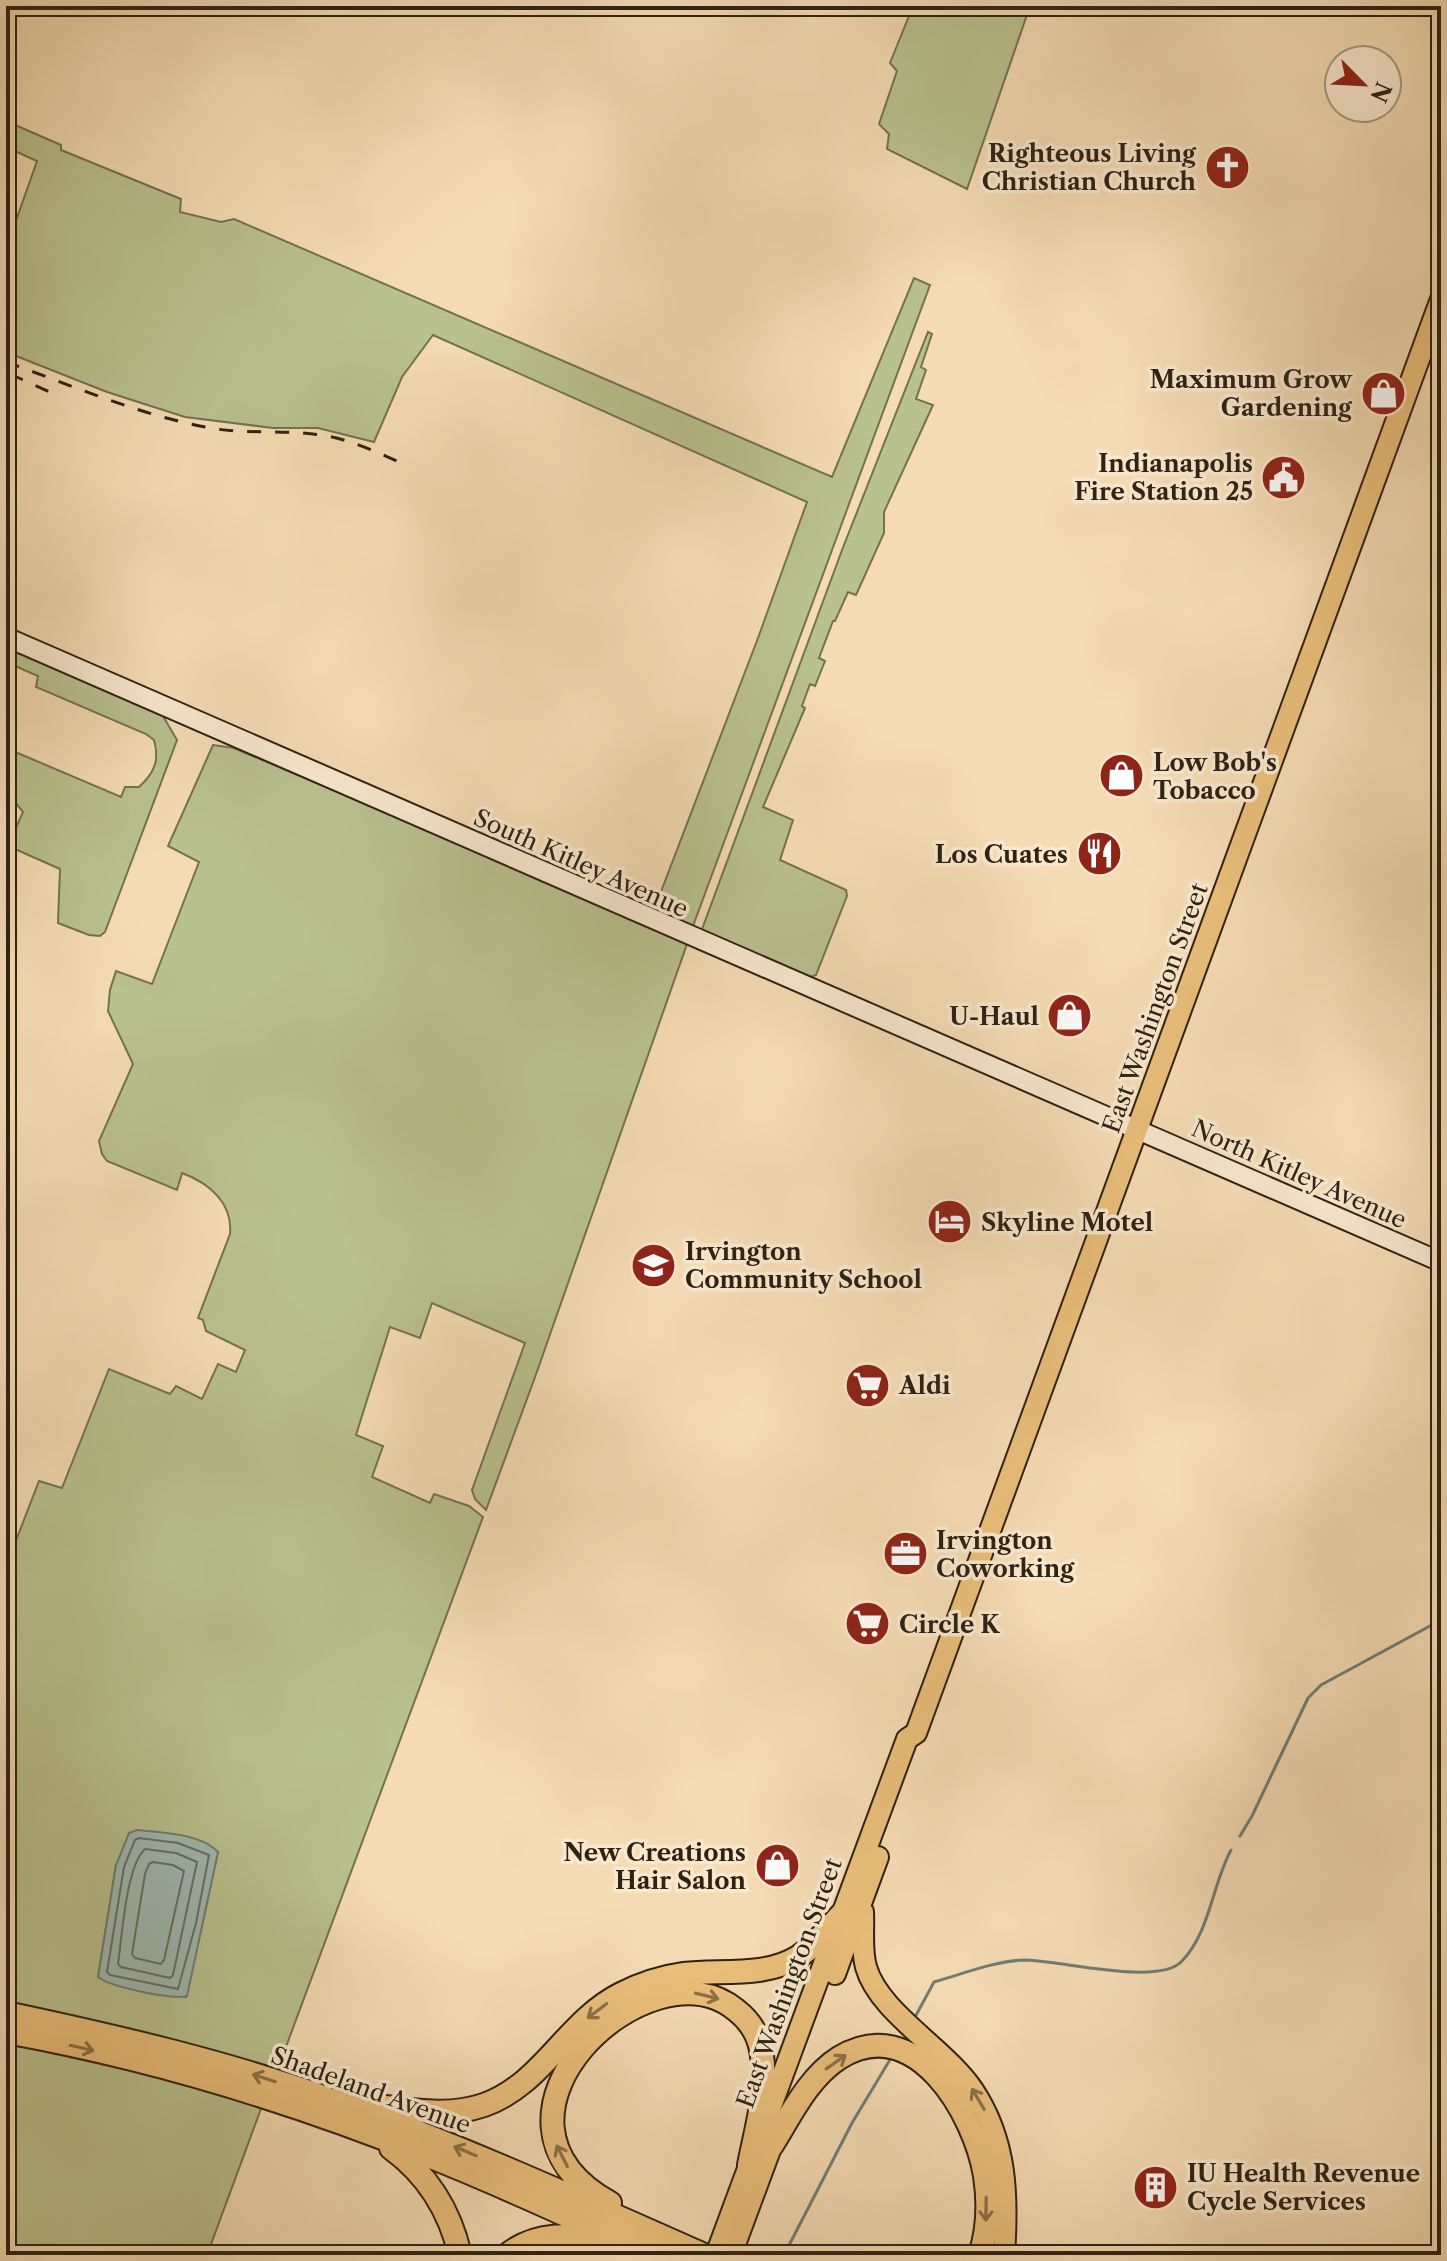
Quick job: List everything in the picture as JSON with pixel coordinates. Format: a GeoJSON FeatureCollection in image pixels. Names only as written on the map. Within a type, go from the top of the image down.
{"type":"FeatureCollection","features":[{"type":"Feature","properties":{"kind":"highway"},"geometry":{"type":"LineString","coordinates":[[338,2102],[431,2111],[455,2111],[486,2104],[522,2084],[580,2025],[617,1996],[669,1976],[765,1969],[783,1964],[800,1956],[842,1914]]}},
{"type":"Feature","properties":{"kind":"highway"},"geometry":{"type":"LineString","coordinates":[[660,2246],[590,2190],[569,2169],[557,2147],[552,2118],[559,2083],[576,2055],[600,2030],[639,2006],[678,1993],[708,1995],[738,2012],[759,2040],[763,2064],[763,2089],[749,2165]]}},
{"type":"Feature","properties":{"kind":"highway","name":"Shadeland Avenue"},"geometry":{"type":"LineString","coordinates":[[6,2013],[175,2052],[338,2102],[450,2145],[660,2246]]}},
{"type":"Feature","properties":{"kind":"highway","name":"Shadeland Avenue"},"geometry":{"type":"LineString","coordinates":[[6,2032],[166,2069],[293,2106],[660,2246],[704,2255]]}},
{"type":"Feature","properties":{"kind":"highway"},"geometry":{"type":"LineString","coordinates":[[772,2145],[815,2080],[841,2057],[861,2049],[879,2047],[911,2055],[929,2067],[946,2086],[964,2113],[976,2140],[987,2197],[985,2236],[980,2255]]}},
{"type":"Feature","properties":{"kind":"highway"},"geometry":{"type":"LineString","coordinates":[[363,2131],[403,2157],[429,2184],[451,2222],[460,2255]]}},
{"type":"Feature","properties":{"kind":"highway"},"geometry":{"type":"LineString","coordinates":[[507,2255],[528,2242],[550,2236],[588,2239],[646,2255]]}},
{"type":"Feature","properties":{"kind":"main road","name":"East Washington Street"},"geometry":{"type":"LineString","coordinates":[[727,2247],[749,2165],[907,1739],[916,1733],[1441,299]]}},
{"type":"Feature","properties":{"kind":"main road","name":"East Washington Street"},"geometry":{"type":"LineString","coordinates":[[727,2247],[772,2145],[919,1743],[916,1733]]}},
{"type":"Feature","properties":{"kind":"main road"},"geometry":{"type":"LineString","coordinates":[[863,1897],[864,1953],[873,1984],[887,2003],[960,2072],[981,2103],[995,2133],[1007,2192],[1004,2255]]}},
{"type":"Feature","properties":{"kind":"street","name":"South Kitley Avenue"},"geometry":{"type":"LineString","coordinates":[[6,637],[1138,1130]]}},
{"type":"Feature","properties":{"kind":"street","name":"North Kitley Avenue"},"geometry":{"type":"LineString","coordinates":[[1138,1130],[1441,1262]]}},
{"type":"Feature","properties":{"kind":"green space"},"geometry":{"type":"Polygon","coordinates":[[[913,6],[1030,6],[967,189],[887,149],[889,134],[879,124],[897,71],[890,63],[913,6]]]}},
{"type":"Feature","properties":{"kind":"green space"},"geometry":{"type":"Polygon","coordinates":[[[6,121],[61,145],[61,150],[181,199],[180,212],[221,222],[234,219],[832,477],[914,278],[930,285],[693,926],[654,910],[807,502],[433,335],[402,377],[374,442],[318,428],[273,428],[185,417],[107,392],[6,352],[6,249],[37,161],[6,147],[6,121]]]}},
{"type":"Feature","properties":{"kind":"green space"},"geometry":{"type":"Polygon","coordinates":[[[928,332],[932,334],[921,367],[926,370],[916,399],[933,405],[884,512],[884,533],[856,595],[848,592],[833,621],[819,658],[825,661],[815,686],[810,684],[802,706],[805,708],[763,807],[793,820],[780,860],[846,890],[847,896],[816,975],[808,978],[701,932],[842,550],[928,332]]]}},
{"type":"Feature","properties":{"kind":"green space"},"geometry":{"type":"Polygon","coordinates":[[[6,648],[163,716],[177,740],[105,932],[100,936],[58,923],[60,869],[8,846],[23,812],[6,791],[6,748],[121,797],[125,787],[139,787],[152,772],[156,760],[154,740],[36,687],[38,676],[6,662],[6,648]]]}},
{"type":"Feature","properties":{"kind":"green space"},"geometry":{"type":"Polygon","coordinates":[[[213,745],[234,748],[684,939],[687,944],[486,1510],[475,1499],[472,1490],[525,1343],[432,1303],[420,1338],[390,1327],[356,1435],[383,1446],[372,1477],[430,1503],[434,1494],[469,1506],[483,1517],[277,2071],[169,2039],[6,2002],[6,1541],[15,1543],[39,1481],[62,1488],[109,1369],[170,1394],[176,1386],[202,1399],[218,1364],[236,1372],[245,1350],[206,1331],[203,1320],[198,1318],[230,1234],[228,1213],[223,1204],[201,1182],[182,1173],[177,1190],[107,1161],[99,1141],[133,1064],[108,1011],[116,971],[152,984],[199,862],[168,846],[213,745]],[[218,1852],[116,1865],[98,1977],[186,1997],[218,1852]]]}},
{"type":"Feature","properties":{"kind":"green space"},"geometry":{"type":"Polygon","coordinates":[[[6,2043],[177,2081],[262,2106],[207,2255],[6,2255],[6,2043]]]}},
{"type":"Feature","properties":{"kind":"water"},"geometry":{"type":"Polygon","coordinates":[[[137,1830],[191,1837],[218,1852],[187,1996],[141,1992],[98,1977],[116,1865],[129,1833],[137,1830]]]}},
{"type":"Feature","properties":{"kind":"waterway"},"geometry":{"type":"LineString","coordinates":[[1240,1836],[1308,1698],[1321,1685],[1441,1620]]}},
{"type":"Feature","properties":{"kind":"waterway"},"geometry":{"type":"LineString","coordinates":[[914,2019],[934,1982],[1002,1963],[1040,1961],[1130,1972],[1169,1969],[1181,1962],[1198,1937],[1231,1850]]}},
{"type":"Feature","properties":{"kind":"waterway"},"geometry":{"type":"LineString","coordinates":[[784,2255],[852,2123],[891,2058]]}},
{"type":"Feature","properties":{"kind":"railway"},"geometry":{"type":"LineString","coordinates":[[6,362],[129,407],[180,421],[219,429],[331,437],[397,461]]}},
{"type":"Feature","properties":{"kind":"railway"},"geometry":{"type":"LineString","coordinates":[[10,374],[61,397]]}},
{"type":"Feature","properties":{"kind":"place","name":"Righteous Living Christian Church"},"geometry":{"type":"Point","coordinates":[1227,167]}},
{"type":"Feature","properties":{"kind":"place","name":"Maximum Grow Gardening"},"geometry":{"type":"Point","coordinates":[1383,393]}},
{"type":"Feature","properties":{"kind":"place","name":"Indianapolis Fire Station 25"},"geometry":{"type":"Point","coordinates":[1284,477]}},
{"type":"Feature","properties":{"kind":"place","name":"Low Bob's Tobacco"},"geometry":{"type":"Point","coordinates":[1122,776]}},
{"type":"Feature","properties":{"kind":"place","name":"Los Cuates"},"geometry":{"type":"Point","coordinates":[1099,854]}},
{"type":"Feature","properties":{"kind":"place","name":"U-Haul"},"geometry":{"type":"Point","coordinates":[1070,1016]}},
{"type":"Feature","properties":{"kind":"place","name":"Skyline Motel"},"geometry":{"type":"Point","coordinates":[950,1222]}},
{"type":"Feature","properties":{"kind":"place","name":"Irvington Community School"},"geometry":{"type":"Point","coordinates":[654,1265]}},
{"type":"Feature","properties":{"kind":"place","name":"Aldi"},"geometry":{"type":"Point","coordinates":[868,1385]}},
{"type":"Feature","properties":{"kind":"place","name":"Irvington Coworking"},"geometry":{"type":"Point","coordinates":[905,1554]}},
{"type":"Feature","properties":{"kind":"place","name":"Circle K"},"geometry":{"type":"Point","coordinates":[868,1624]}},
{"type":"Feature","properties":{"kind":"place","name":"New Creations Hair Salon"},"geometry":{"type":"Point","coordinates":[777,1866]}},
{"type":"Feature","properties":{"kind":"place","name":"IU Health Revenue Cycle Services"},"geometry":{"type":"Point","coordinates":[1156,2187]}}]}
